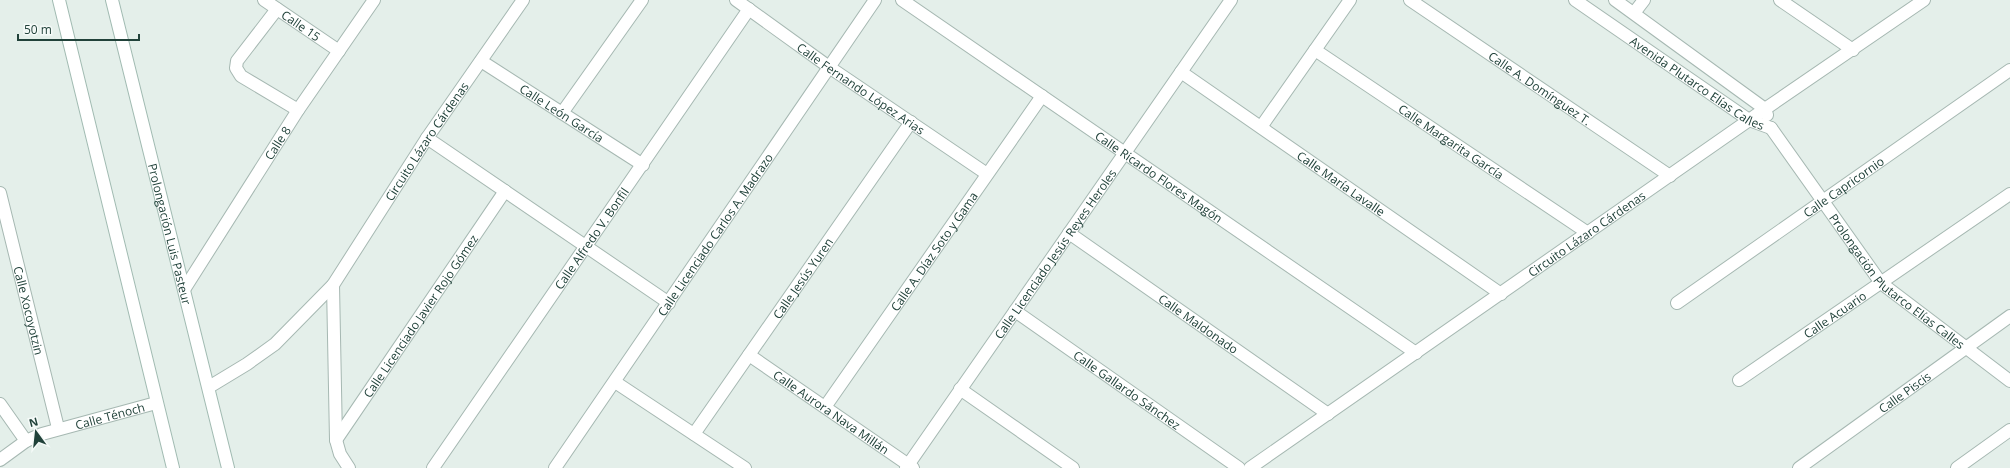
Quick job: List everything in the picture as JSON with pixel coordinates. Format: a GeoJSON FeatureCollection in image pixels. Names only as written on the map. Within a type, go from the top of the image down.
{"type":"FeatureCollection","features":[{"type":"Feature","properties":{"kind":"street"},"geometry":{"type":"LineString","coordinates":[[59,0],[173,468]]}},
{"type":"Feature","properties":{"kind":"street","name":"Prolongación Luis Pasteur"},"geometry":{"type":"LineString","coordinates":[[112,0],[185,288],[228,468]]}},
{"type":"Feature","properties":{"kind":"street","name":"Calle 15"},"geometry":{"type":"LineString","coordinates":[[264,0],[338,51]]}},
{"type":"Feature","properties":{"kind":"street","name":"Calle 8"},"geometry":{"type":"LineString","coordinates":[[185,288],[298,110],[374,0]]}},
{"type":"Feature","properties":{"kind":"street","name":"Circuito Lázaro Cárdenas"},"geometry":{"type":"LineString","coordinates":[[208,388],[247,364],[275,344],[333,285],[427,138],[523,0]]}},
{"type":"Feature","properties":{"kind":"street"},"geometry":{"type":"LineString","coordinates":[[562,113],[642,0]]}},
{"type":"Feature","properties":{"kind":"street","name":"Calle Fernando López Arias"},"geometry":{"type":"LineString","coordinates":[[736,0],[829,66],[987,174]]}},
{"type":"Feature","properties":{"kind":"street","name":"Calle Licenciado Carlos A. Madrazo"},"geometry":{"type":"LineString","coordinates":[[555,468],[875,0]]}},
{"type":"Feature","properties":{"kind":"street","name":"Calle Ricardo Flores Magón"},"geometry":{"type":"LineString","coordinates":[[902,0],[1416,353]]}},
{"type":"Feature","properties":{"kind":"street","name":"Calle Licenciado Jesús Reyes Heroles"},"geometry":{"type":"LineString","coordinates":[[909,467],[960,390],[1231,0]]}},
{"type":"Feature","properties":{"kind":"street"},"geometry":{"type":"LineString","coordinates":[[1261,128],[1350,0]]}},
{"type":"Feature","properties":{"kind":"street","name":"Calle A. Domínguez T."},"geometry":{"type":"LineString","coordinates":[[1410,0],[1670,176]]}},
{"type":"Feature","properties":{"kind":"street","name":"Avenida Plutarco Elías Calles"},"geometry":{"type":"LineString","coordinates":[[1575,0],[1749,120],[1771,128]]}},
{"type":"Feature","properties":{"kind":"street","name":"Avenida Plutarco Elías Calles"},"geometry":{"type":"LineString","coordinates":[[1615,0],[1765,109],[1771,128]]}},
{"type":"Feature","properties":{"kind":"street"},"geometry":{"type":"LineString","coordinates":[[1634,13],[1644,0]]}},
{"type":"Feature","properties":{"kind":"street"},"geometry":{"type":"LineString","coordinates":[[1780,0],[1853,50]]}},
{"type":"Feature","properties":{"kind":"street","name":"Circuito Lázaro Cárdenas"},"geometry":{"type":"LineString","coordinates":[[1250,468],[1749,120],[1924,0]]}},
{"type":"Feature","properties":{"kind":"street"},"geometry":{"type":"LineString","coordinates":[[277,9],[237,61],[236,68],[241,76],[298,110]]}},
{"type":"Feature","properties":{"kind":"street","name":"Calle Alfredo V. Bonfil"},"geometry":{"type":"LineString","coordinates":[[433,468],[749,10]]}},
{"type":"Feature","properties":{"kind":"street","name":"Calle Margarita García"},"geometry":{"type":"LineString","coordinates":[[1315,50],[1588,233]]}},
{"type":"Feature","properties":{"kind":"street","name":"Calle León García"},"geometry":{"type":"LineString","coordinates":[[481,61],[643,165]]}},
{"type":"Feature","properties":{"kind":"street","name":"Calle Capricornio"},"geometry":{"type":"LineString","coordinates":[[1677,303],[1822,200],[2010,70]]}},
{"type":"Feature","properties":{"kind":"street","name":"Calle María Lavalle"},"geometry":{"type":"LineString","coordinates":[[1181,72],[1501,294]]}},
{"type":"Feature","properties":{"kind":"street","name":"Calle A. Díaz Soto y Gama"},"geometry":{"type":"LineString","coordinates":[[826,407],[1042,96]]}},
{"type":"Feature","properties":{"kind":"street","name":"Calle Jesús Yuren"},"geometry":{"type":"LineString","coordinates":[[694,434],[911,122]]}},
{"type":"Feature","properties":{"kind":"street","name":"Prolongación Plutarco Elías Calles"},"geometry":{"type":"LineString","coordinates":[[1771,128],[1881,283],[2010,381]]}},
{"type":"Feature","properties":{"kind":"street"},"geometry":{"type":"LineString","coordinates":[[427,138],[669,302]]}},
{"type":"Feature","properties":{"kind":"street","name":"Calle Licenciado Javier Rojo Gómez"},"geometry":{"type":"LineString","coordinates":[[336,440],[505,191]]}},
{"type":"Feature","properties":{"kind":"street","name":"Calle Xocoyotzin"},"geometry":{"type":"LineString","coordinates":[[0,193],[58,428]]}},
{"type":"Feature","properties":{"kind":"street","name":"Calle Acuario"},"geometry":{"type":"LineString","coordinates":[[1739,380],[2010,194]]}},
{"type":"Feature","properties":{"kind":"street","name":"Calle Maldonado"},"geometry":{"type":"LineString","coordinates":[[1069,233],[1328,414]]}},
{"type":"Feature","properties":{"kind":"street"},"geometry":{"type":"LineString","coordinates":[[333,285],[336,440],[340,454],[349,468]]}},
{"type":"Feature","properties":{"kind":"street","name":"Calle Gallardo Sánchez"},"geometry":{"type":"LineString","coordinates":[[1015,311],[1239,468]]}},
{"type":"Feature","properties":{"kind":"street","name":"Calle Piscis"},"geometry":{"type":"LineString","coordinates":[[1799,468],[2010,316]]}},
{"type":"Feature","properties":{"kind":"street","name":"Calle Aurora Nava Millán"},"geometry":{"type":"LineString","coordinates":[[749,355],[826,407],[909,467]]}},
{"type":"Feature","properties":{"kind":"street"},"geometry":{"type":"LineString","coordinates":[[615,382],[745,468]]}},
{"type":"Feature","properties":{"kind":"street"},"geometry":{"type":"LineString","coordinates":[[960,390],[1072,468]]}},
{"type":"Feature","properties":{"kind":"street","name":"Calle Ténoch"},"geometry":{"type":"LineString","coordinates":[[0,460],[26,441],[58,428],[156,403]]}},
{"type":"Feature","properties":{"kind":"street"},"geometry":{"type":"LineString","coordinates":[[0,404],[26,441]]}},
{"type":"Feature","properties":{"kind":"street"},"geometry":{"type":"LineString","coordinates":[[1957,468],[2010,430]]}}]}
